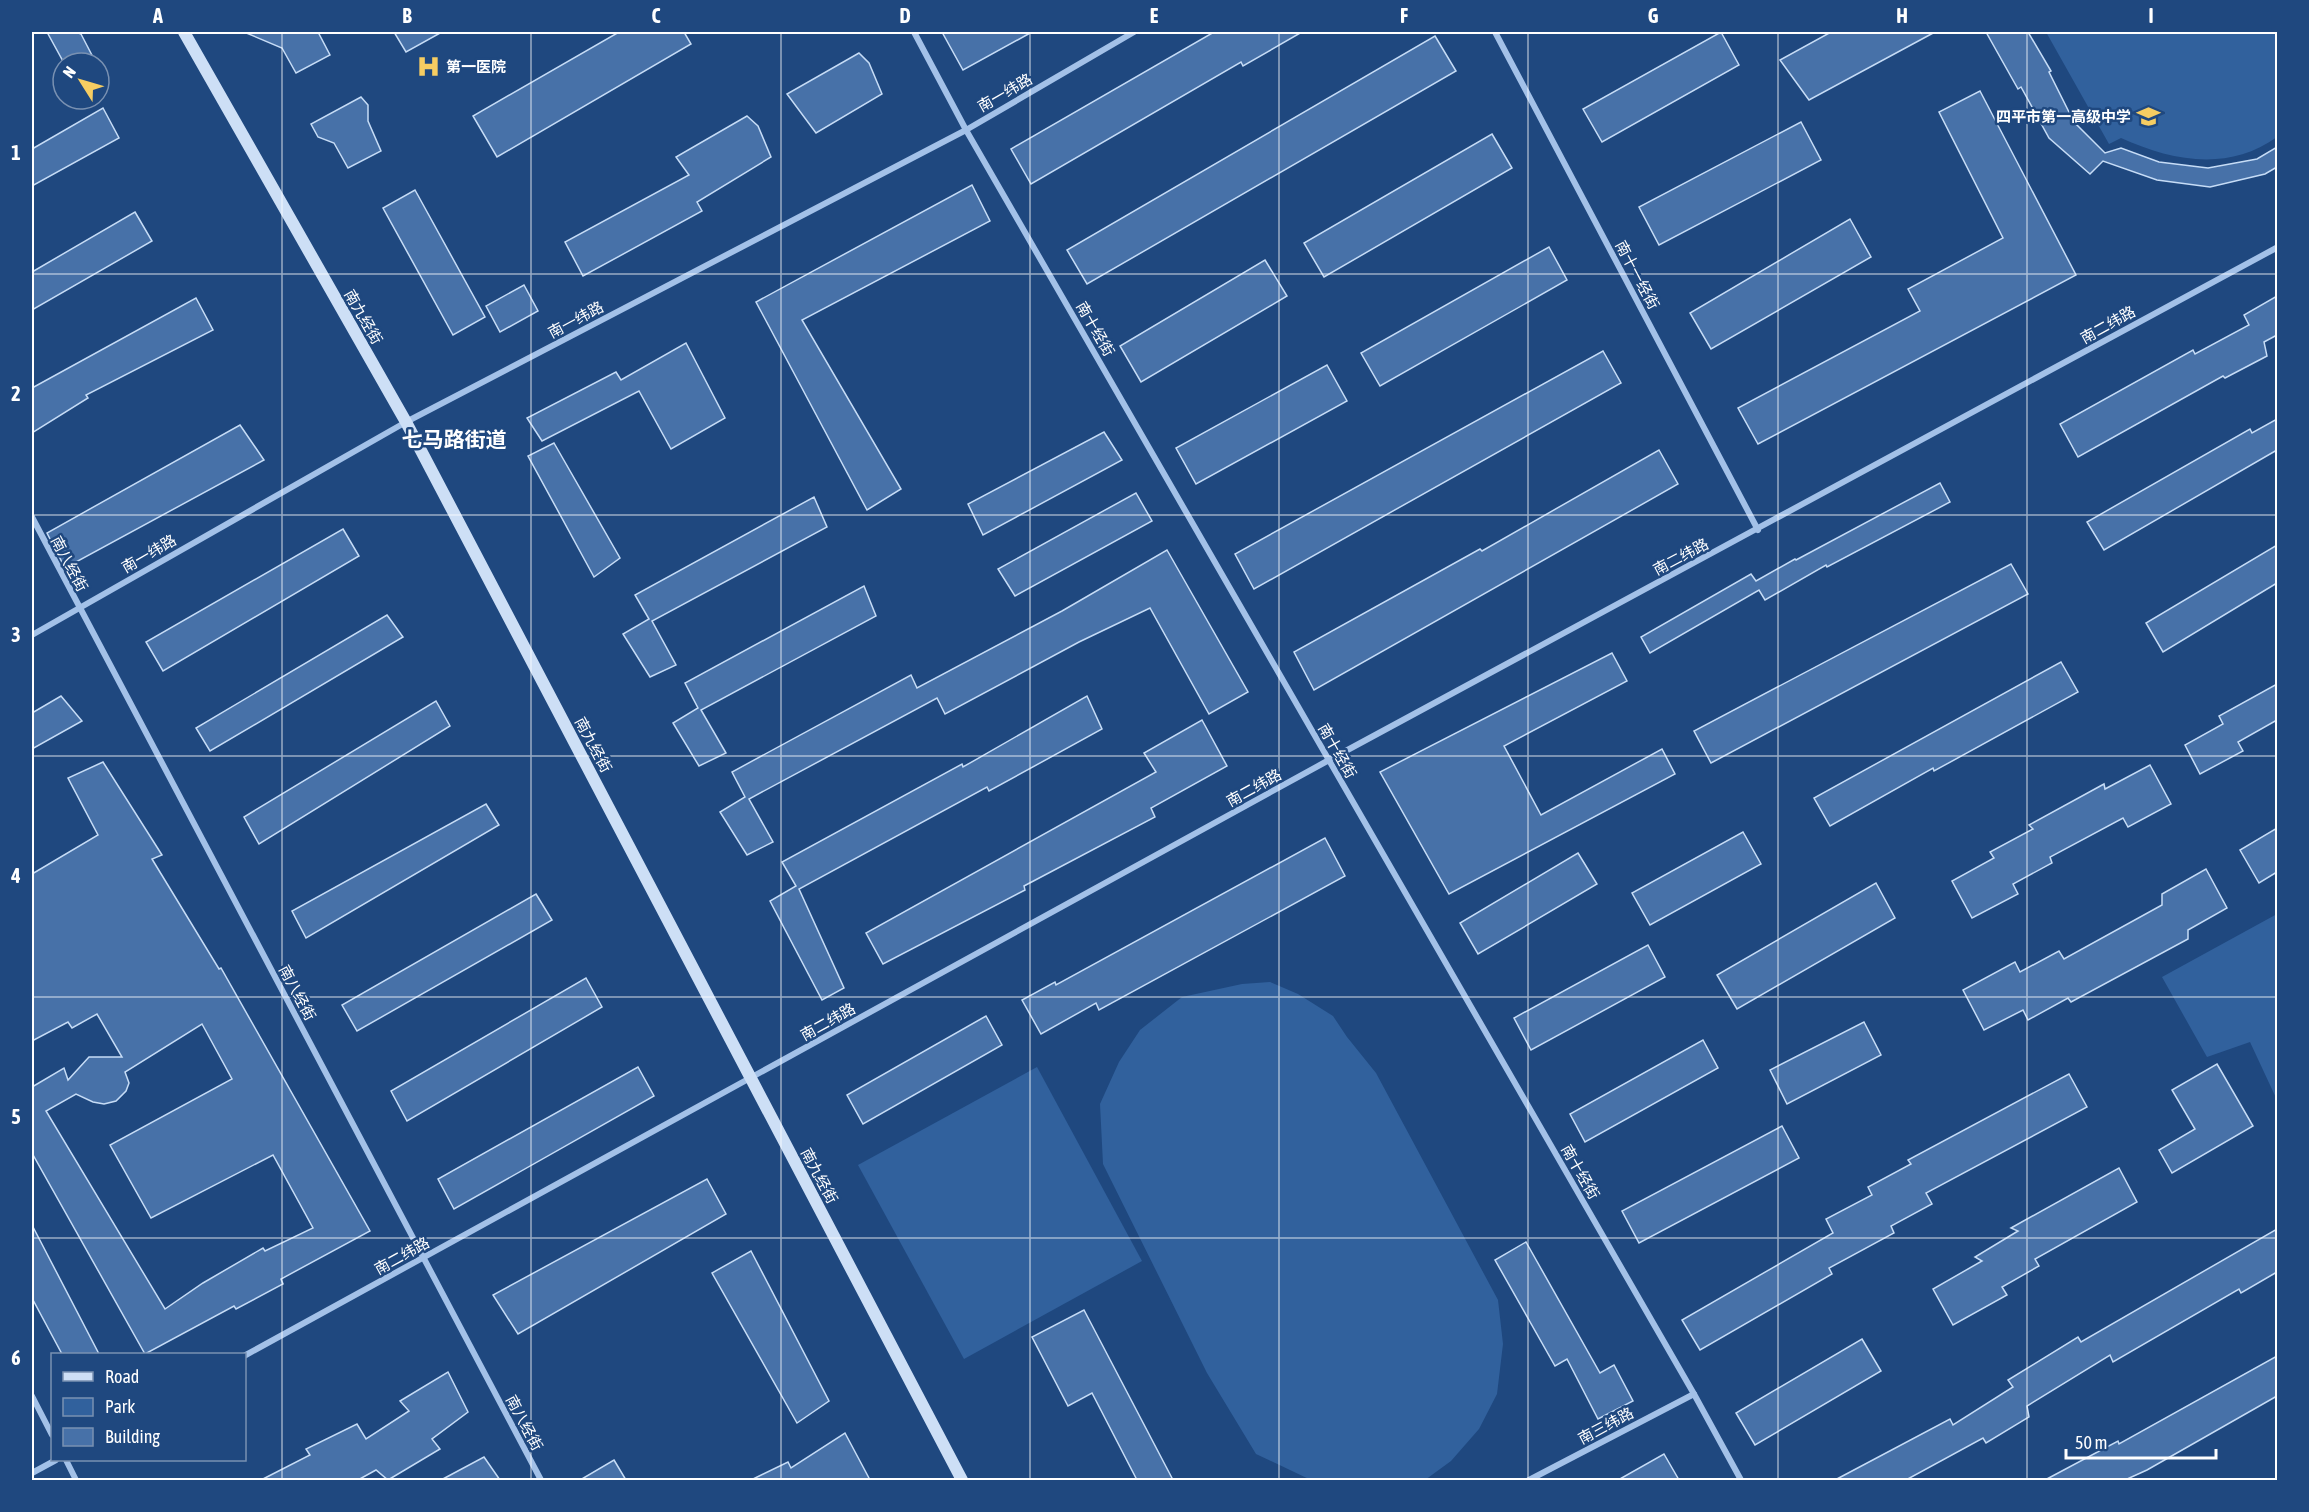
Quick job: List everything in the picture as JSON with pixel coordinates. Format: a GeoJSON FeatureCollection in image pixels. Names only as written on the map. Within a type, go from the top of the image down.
{"type":"FeatureCollection","features":[{"type":"Feature","properties":{"kind":"main road","name":"南九经街"},"geometry":{"type":"LineString","coordinates":[[184,32],[406,422],[962,1480]]}},
{"type":"Feature","properties":{"kind":"street","name":"南十经街"},"geometry":{"type":"LineString","coordinates":[[914,32],[966,130],[1694,1394],[1741,1480]]}},
{"type":"Feature","properties":{"kind":"street","name":"南一纬路"},"geometry":{"type":"LineString","coordinates":[[32,635],[406,422],[966,130],[1134,32]]}},
{"type":"Feature","properties":{"kind":"street","name":"南十一经街"},"geometry":{"type":"LineString","coordinates":[[1495,32],[1758,530]]}},
{"type":"Feature","properties":{"kind":"street","name":"南二纬路"},"geometry":{"type":"LineString","coordinates":[[246,1355],[1329,760],[1758,530],[2277,247]]}},
{"type":"Feature","properties":{"kind":"street","name":"南八经街"},"geometry":{"type":"LineString","coordinates":[[32,517],[541,1480]]}},
{"type":"Feature","properties":{"kind":"street","name":"南三纬路"},"geometry":{"type":"LineString","coordinates":[[1529,1480],[1694,1394]]}},
{"type":"Feature","properties":{"kind":"street"},"geometry":{"type":"LineString","coordinates":[[32,1396],[51,1433]]}},
{"type":"Feature","properties":{"kind":"street"},"geometry":{"type":"LineString","coordinates":[[32,1473],[54,1461]]}},
{"type":"Feature","properties":{"kind":"street"},"geometry":{"type":"LineString","coordinates":[[66,1461],[76,1480]]}},
{"type":"Feature","properties":{"kind":"green space"},"geometry":{"type":"Polygon","coordinates":[[[2046,32],[2277,32],[2277,137],[2258,148],[2220,159],[2180,157],[2121,138],[2109,144],[2046,32]]]}},
{"type":"Feature","properties":{"kind":"green space"},"geometry":{"type":"Polygon","coordinates":[[[2277,914],[2277,1100],[2250,1042],[2207,1057],[2162,977],[2277,914]]]}},
{"type":"Feature","properties":{"kind":"green space"},"geometry":{"type":"Polygon","coordinates":[[[1270,982],[1298,994],[1333,1016],[1376,1073],[1498,1300],[1503,1344],[1497,1394],[1479,1429],[1451,1461],[1425,1480],[1311,1480],[1256,1454],[1207,1373],[1103,1164],[1100,1104],[1119,1062],[1140,1030],[1182,997],[1242,984],[1270,982]]]}},
{"type":"Feature","properties":{"kind":"green space"},"geometry":{"type":"Polygon","coordinates":[[[1037,1067],[1142,1261],[964,1359],[858,1165],[1037,1067]]]}},
{"type":"Feature","properties":{"kind":"building"},"geometry":{"type":"Polygon","coordinates":[[[47,32],[81,34],[90,51],[57,51],[47,32]]]}},
{"type":"Feature","properties":{"kind":"building"},"geometry":{"type":"Polygon","coordinates":[[[244,32],[318,32],[330,55],[296,73],[282,48],[244,32]]]}},
{"type":"Feature","properties":{"kind":"building"},"geometry":{"type":"Polygon","coordinates":[[[394,32],[442,32],[406,52],[394,32]]]}},
{"type":"Feature","properties":{"kind":"building"},"geometry":{"type":"Polygon","coordinates":[[[619,32],[684,32],[691,44],[497,157],[473,116],[619,32]]]}},
{"type":"Feature","properties":{"kind":"building"},"geometry":{"type":"Polygon","coordinates":[[[942,32],[1032,32],[963,70],[942,32]]]}},
{"type":"Feature","properties":{"kind":"building"},"geometry":{"type":"Polygon","coordinates":[[[1214,32],[1302,32],[1243,66],[1241,62],[1031,184],[1011,149],[1214,32]]]}},
{"type":"Feature","properties":{"kind":"building"},"geometry":{"type":"Polygon","coordinates":[[[1721,32],[1739,65],[1602,142],[1583,109],[1721,32]]]}},
{"type":"Feature","properties":{"kind":"building"},"geometry":{"type":"Polygon","coordinates":[[[1831,32],[1935,32],[1809,100],[1780,60],[1831,32]]]}},
{"type":"Feature","properties":{"kind":"building"},"geometry":{"type":"Polygon","coordinates":[[[1986,32],[2028,32],[2051,71],[2049,72],[2074,122],[2105,153],[2121,148],[2159,162],[2208,168],[2257,159],[2277,147],[2277,167],[2265,174],[2210,187],[2157,180],[2103,161],[2090,174],[2049,138],[2021,87],[2018,89],[1986,32]]]}},
{"type":"Feature","properties":{"kind":"building"},"geometry":{"type":"Polygon","coordinates":[[[1435,36],[1456,71],[1087,284],[1067,250],[1435,36]]]}},
{"type":"Feature","properties":{"kind":"building"},"geometry":{"type":"Polygon","coordinates":[[[859,53],[869,63],[882,94],[816,133],[787,94],[859,53]]]}},
{"type":"Feature","properties":{"kind":"building"},"geometry":{"type":"Polygon","coordinates":[[[1980,91],[2076,275],[1758,444],[1738,408],[1920,311],[1908,289],[2003,238],[1939,112],[1980,91]]]}},
{"type":"Feature","properties":{"kind":"building"},"geometry":{"type":"Polygon","coordinates":[[[361,97],[368,105],[368,121],[381,151],[348,168],[334,143],[318,137],[311,124],[361,97]]]}},
{"type":"Feature","properties":{"kind":"building"},"geometry":{"type":"Polygon","coordinates":[[[98,111],[105,111],[119,138],[32,186],[32,149],[98,111]]]}},
{"type":"Feature","properties":{"kind":"building"},"geometry":{"type":"Polygon","coordinates":[[[747,116],[758,126],[771,157],[697,202],[702,211],[583,276],[565,242],[689,175],[676,157],[747,116]]]}},
{"type":"Feature","properties":{"kind":"building"},"geometry":{"type":"Polygon","coordinates":[[[1801,122],[1821,160],[1659,245],[1639,207],[1801,122]]]}},
{"type":"Feature","properties":{"kind":"building"},"geometry":{"type":"Polygon","coordinates":[[[1492,134],[1512,168],[1324,277],[1304,243],[1492,134]]]}},
{"type":"Feature","properties":{"kind":"building"},"geometry":{"type":"Polygon","coordinates":[[[972,185],[990,221],[802,320],[901,489],[867,510],[756,302],[972,185]]]}},
{"type":"Feature","properties":{"kind":"building"},"geometry":{"type":"Polygon","coordinates":[[[415,190],[485,317],[453,335],[383,208],[415,190]]]}},
{"type":"Feature","properties":{"kind":"building"},"geometry":{"type":"Polygon","coordinates":[[[135,212],[152,241],[32,310],[32,272],[135,212]]]}},
{"type":"Feature","properties":{"kind":"building"},"geometry":{"type":"Polygon","coordinates":[[[1850,219],[1871,257],[1711,349],[1690,313],[1850,219]]]}},
{"type":"Feature","properties":{"kind":"building"},"geometry":{"type":"Polygon","coordinates":[[[1549,247],[1567,280],[1380,386],[1361,353],[1549,247]]]}},
{"type":"Feature","properties":{"kind":"building"},"geometry":{"type":"Polygon","coordinates":[[[1265,260],[1287,296],[1141,382],[1120,346],[1265,260]]]}},
{"type":"Feature","properties":{"kind":"building"},"geometry":{"type":"Polygon","coordinates":[[[524,285],[538,311],[500,332],[486,306],[524,285]]]}},
{"type":"Feature","properties":{"kind":"building"},"geometry":{"type":"Polygon","coordinates":[[[2277,296],[2277,335],[2264,342],[2267,356],[2225,378],[2223,376],[2078,457],[2060,424],[2193,350],[2195,354],[2249,325],[2244,315],[2277,296]]]}},
{"type":"Feature","properties":{"kind":"building"},"geometry":{"type":"Polygon","coordinates":[[[196,298],[213,330],[86,395],[88,398],[32,433],[32,388],[196,298]]]}},
{"type":"Feature","properties":{"kind":"building"},"geometry":{"type":"Polygon","coordinates":[[[686,343],[725,418],[671,449],[639,391],[542,441],[527,418],[616,372],[621,380],[686,343]]]}},
{"type":"Feature","properties":{"kind":"building"},"geometry":{"type":"Polygon","coordinates":[[[1603,351],[1621,383],[1254,589],[1235,554],[1603,351]]]}},
{"type":"Feature","properties":{"kind":"building"},"geometry":{"type":"Polygon","coordinates":[[[1327,365],[1347,401],[1196,484],[1176,448],[1327,365]]]}},
{"type":"Feature","properties":{"kind":"building"},"geometry":{"type":"Polygon","coordinates":[[[2277,419],[2277,450],[2104,550],[2087,522],[2250,429],[2252,433],[2277,419]]]}},
{"type":"Feature","properties":{"kind":"building"},"geometry":{"type":"Polygon","coordinates":[[[240,425],[264,460],[65,568],[47,533],[240,425]]]}},
{"type":"Feature","properties":{"kind":"building"},"geometry":{"type":"Polygon","coordinates":[[[1104,432],[1122,460],[983,535],[968,504],[1104,432]]]}},
{"type":"Feature","properties":{"kind":"building"},"geometry":{"type":"Polygon","coordinates":[[[554,443],[620,558],[594,577],[528,456],[554,443]]]}},
{"type":"Feature","properties":{"kind":"building"},"geometry":{"type":"Polygon","coordinates":[[[1659,450],[1678,484],[1314,690],[1294,652],[1480,549],[1482,551],[1659,450]]]}},
{"type":"Feature","properties":{"kind":"building"},"geometry":{"type":"Polygon","coordinates":[[[1940,483],[1950,502],[1827,567],[1826,565],[1765,600],[1759,590],[1650,653],[1641,637],[1751,574],[1756,581],[1940,483]]]}},
{"type":"Feature","properties":{"kind":"building"},"geometry":{"type":"Polygon","coordinates":[[[1136,493],[1152,521],[1015,596],[998,569],[1136,493]]]}},
{"type":"Feature","properties":{"kind":"building"},"geometry":{"type":"Polygon","coordinates":[[[814,497],[827,527],[652,621],[676,665],[650,677],[623,634],[649,619],[635,595],[814,497]]]}},
{"type":"Feature","properties":{"kind":"building"},"geometry":{"type":"Polygon","coordinates":[[[343,529],[359,556],[163,671],[146,642],[343,529]]]}},
{"type":"Feature","properties":{"kind":"building"},"geometry":{"type":"Polygon","coordinates":[[[2277,545],[2277,583],[2163,652],[2146,623],[2277,545]]]}},
{"type":"Feature","properties":{"kind":"building"},"geometry":{"type":"Polygon","coordinates":[[[1167,550],[1248,692],[1209,714],[1150,608],[1079,642],[945,714],[937,698],[749,799],[773,842],[747,855],[720,812],[745,797],[732,772],[911,675],[917,688],[1062,611],[1167,550]]]}},
{"type":"Feature","properties":{"kind":"building"},"geometry":{"type":"Polygon","coordinates":[[[2011,564],[2028,594],[1711,763],[1694,731],[2011,564]]]}},
{"type":"Feature","properties":{"kind":"building"},"geometry":{"type":"Polygon","coordinates":[[[864,586],[876,616],[701,710],[726,753],[699,766],[673,723],[698,708],[685,683],[864,586]]]}},
{"type":"Feature","properties":{"kind":"building"},"geometry":{"type":"Polygon","coordinates":[[[387,615],[403,637],[210,751],[196,728],[387,615]]]}},
{"type":"Feature","properties":{"kind":"building"},"geometry":{"type":"Polygon","coordinates":[[[1612,653],[1627,681],[1504,746],[1541,815],[1662,749],[1675,774],[1449,894],[1380,772],[1612,653]]]}},
{"type":"Feature","properties":{"kind":"building"},"geometry":{"type":"Polygon","coordinates":[[[2061,662],[2078,692],[1934,771],[1933,768],[1830,826],[1814,798],[2061,662]]]}},
{"type":"Feature","properties":{"kind":"building"},"geometry":{"type":"Polygon","coordinates":[[[2277,684],[2277,720],[2238,742],[2243,751],[2200,774],[2185,745],[2223,724],[2219,716],[2277,684]]]}},
{"type":"Feature","properties":{"kind":"building"},"geometry":{"type":"Polygon","coordinates":[[[61,696],[82,721],[32,749],[32,713],[61,696]]]}},
{"type":"Feature","properties":{"kind":"building"},"geometry":{"type":"Polygon","coordinates":[[[1087,696],[1102,729],[989,791],[987,787],[799,889],[844,988],[822,1000],[770,901],[796,886],[782,862],[962,764],[963,767],[1087,696]]]}},
{"type":"Feature","properties":{"kind":"building"},"geometry":{"type":"Polygon","coordinates":[[[436,701],[450,726],[259,844],[244,817],[436,701]]]}},
{"type":"Feature","properties":{"kind":"building"},"geometry":{"type":"Polygon","coordinates":[[[1202,720],[1227,766],[1151,808],[1155,817],[1024,886],[1025,890],[883,964],[866,933],[1156,772],[1144,753],[1202,720]]]}},
{"type":"Feature","properties":{"kind":"building"},"geometry":{"type":"Polygon","coordinates":[[[103,762],[162,855],[152,859],[219,969],[221,968],[370,1231],[281,1279],[283,1284],[236,1309],[234,1306],[147,1353],[144,1353],[32,1153],[32,1087],[64,1068],[68,1080],[89,1057],[122,1057],[97,1014],[72,1028],[68,1022],[32,1041],[32,874],[98,835],[68,778],[103,762]],[[202,1024],[125,1072],[129,1083],[126,1091],[116,1101],[104,1104],[93,1102],[76,1094],[46,1111],[165,1309],[203,1283],[263,1248],[265,1251],[313,1228],[273,1155],[151,1218],[110,1145],[232,1079],[202,1024]]]}},
{"type":"Feature","properties":{"kind":"building"},"geometry":{"type":"Polygon","coordinates":[[[2150,765],[2171,804],[2128,827],[2123,818],[2050,857],[2052,863],[2013,884],[2018,894],[1972,918],[1952,881],[1994,858],[1990,852],[2033,829],[2029,825],[2104,784],[2105,789],[2150,765]]]}},
{"type":"Feature","properties":{"kind":"building"},"geometry":{"type":"Polygon","coordinates":[[[486,804],[499,825],[306,938],[292,911],[486,804]]]}},
{"type":"Feature","properties":{"kind":"building"},"geometry":{"type":"Polygon","coordinates":[[[2277,828],[2277,872],[2259,883],[2240,850],[2277,828]]]}},
{"type":"Feature","properties":{"kind":"building"},"geometry":{"type":"Polygon","coordinates":[[[1743,832],[1761,864],[1650,925],[1632,893],[1743,832]]]}},
{"type":"Feature","properties":{"kind":"building"},"geometry":{"type":"Polygon","coordinates":[[[1325,838],[1345,876],[1099,1010],[1096,1003],[1041,1034],[1022,1000],[1055,982],[1056,985],[1325,838]]]}},
{"type":"Feature","properties":{"kind":"building"},"geometry":{"type":"Polygon","coordinates":[[[1578,853],[1597,884],[1478,954],[1460,923],[1578,853]]]}},
{"type":"Feature","properties":{"kind":"building"},"geometry":{"type":"Polygon","coordinates":[[[2206,869],[2227,908],[2188,930],[2188,939],[2071,1002],[2068,998],[2028,1020],[2023,1010],[1984,1030],[1963,990],[2015,962],[2020,972],[2059,951],[2064,959],[2162,905],[2162,894],[2206,869]]]}},
{"type":"Feature","properties":{"kind":"building"},"geometry":{"type":"Polygon","coordinates":[[[1876,883],[1895,918],[1737,1009],[1717,975],[1876,883]]]}},
{"type":"Feature","properties":{"kind":"building"},"geometry":{"type":"Polygon","coordinates":[[[536,894],[552,920],[357,1031],[342,1005],[536,894]]]}},
{"type":"Feature","properties":{"kind":"building"},"geometry":{"type":"Polygon","coordinates":[[[1648,945],[1665,977],[1531,1050],[1514,1018],[1648,945]]]}},
{"type":"Feature","properties":{"kind":"building"},"geometry":{"type":"Polygon","coordinates":[[[586,978],[602,1007],[407,1121],[391,1091],[586,978]]]}},
{"type":"Feature","properties":{"kind":"building"},"geometry":{"type":"Polygon","coordinates":[[[986,1016],[1002,1045],[863,1124],[847,1095],[986,1016]]]}},
{"type":"Feature","properties":{"kind":"building"},"geometry":{"type":"Polygon","coordinates":[[[1864,1022],[1881,1055],[1787,1104],[1770,1070],[1864,1022]]]}},
{"type":"Feature","properties":{"kind":"building"},"geometry":{"type":"Polygon","coordinates":[[[1703,1040],[1718,1068],[1585,1142],[1570,1114],[1703,1040]]]}},
{"type":"Feature","properties":{"kind":"building"},"geometry":{"type":"Polygon","coordinates":[[[2217,1064],[2253,1126],[2172,1173],[2159,1150],[2195,1129],[2172,1090],[2217,1064]]]}},
{"type":"Feature","properties":{"kind":"building"},"geometry":{"type":"Polygon","coordinates":[[[638,1067],[654,1096],[454,1209],[438,1179],[638,1067]]]}},
{"type":"Feature","properties":{"kind":"building"},"geometry":{"type":"Polygon","coordinates":[[[2069,1074],[2087,1107],[1926,1193],[1932,1204],[1891,1226],[1894,1233],[1829,1268],[1832,1274],[1700,1350],[1682,1320],[1833,1233],[1826,1219],[1872,1195],[1868,1187],[1911,1164],[1908,1160],[2069,1074]]]}},
{"type":"Feature","properties":{"kind":"building"},"geometry":{"type":"Polygon","coordinates":[[[1782,1126],[1799,1158],[1639,1243],[1622,1211],[1782,1126]]]}},
{"type":"Feature","properties":{"kind":"building"},"geometry":{"type":"Polygon","coordinates":[[[2119,1168],[2137,1202],[2035,1259],[2039,1266],[2002,1287],[2007,1295],[1953,1325],[1933,1289],[1982,1261],[1975,1257],[2018,1231],[2011,1228],[2119,1168]]]}},
{"type":"Feature","properties":{"kind":"building"},"geometry":{"type":"Polygon","coordinates":[[[707,1179],[726,1214],[518,1334],[493,1295],[707,1179]]]}},
{"type":"Feature","properties":{"kind":"building"},"geometry":{"type":"Polygon","coordinates":[[[32,1225],[98,1353],[61,1353],[32,1298],[32,1225]]]}},
{"type":"Feature","properties":{"kind":"building"},"geometry":{"type":"Polygon","coordinates":[[[2277,1229],[2277,1272],[2241,1293],[2239,1289],[2113,1362],[2110,1355],[2027,1406],[2029,1417],[1986,1443],[1983,1438],[1906,1480],[1835,1480],[1950,1419],[1953,1425],[2013,1387],[2008,1380],[2078,1337],[2081,1342],[2277,1229]]]}},
{"type":"Feature","properties":{"kind":"building"},"geometry":{"type":"Polygon","coordinates":[[[1526,1242],[1600,1373],[1614,1365],[1633,1401],[1598,1419],[1567,1359],[1555,1366],[1495,1260],[1526,1242]]]}},
{"type":"Feature","properties":{"kind":"building"},"geometry":{"type":"Polygon","coordinates":[[[751,1251],[829,1401],[797,1423],[712,1273],[751,1251]]]}},
{"type":"Feature","properties":{"kind":"building"},"geometry":{"type":"Polygon","coordinates":[[[1084,1310],[1173,1480],[1137,1480],[1092,1393],[1068,1406],[1032,1337],[1084,1310]]]}},
{"type":"Feature","properties":{"kind":"building"},"geometry":{"type":"Polygon","coordinates":[[[1862,1339],[1881,1371],[1755,1445],[1736,1413],[1862,1339]]]}},
{"type":"Feature","properties":{"kind":"building"},"geometry":{"type":"Polygon","coordinates":[[[2277,1356],[2277,1396],[2147,1470],[2125,1480],[2045,1480],[2118,1441],[2119,1444],[2277,1356]]]}},
{"type":"Feature","properties":{"kind":"building"},"geometry":{"type":"Polygon","coordinates":[[[448,1372],[468,1412],[432,1439],[440,1449],[388,1480],[376,1470],[358,1480],[261,1480],[310,1455],[306,1449],[357,1424],[366,1439],[409,1411],[400,1401],[448,1372]]]}},
{"type":"Feature","properties":{"kind":"building"},"geometry":{"type":"Polygon","coordinates":[[[845,1433],[870,1480],[751,1480],[788,1462],[791,1468],[845,1433]]]}},
{"type":"Feature","properties":{"kind":"building"},"geometry":{"type":"Polygon","coordinates":[[[1664,1454],[1679,1480],[1618,1480],[1664,1454]]]}},
{"type":"Feature","properties":{"kind":"building"},"geometry":{"type":"Polygon","coordinates":[[[484,1457],[500,1480],[441,1480],[484,1457]]]}},
{"type":"Feature","properties":{"kind":"building"},"geometry":{"type":"Polygon","coordinates":[[[614,1460],[626,1480],[580,1480],[614,1460]]]}},
{"type":"Feature","properties":{"kind":"place","name":"第一医院"},"geometry":{"type":"Point","coordinates":[428,67]}},
{"type":"Feature","properties":{"kind":"place","name":"四平市第一高级中学"},"geometry":{"type":"Point","coordinates":[2149,117]}},
{"type":"Feature","properties":{"kind":"district","name":"七马路街道"},"geometry":{"type":"Point","coordinates":[454,440]}}]}
